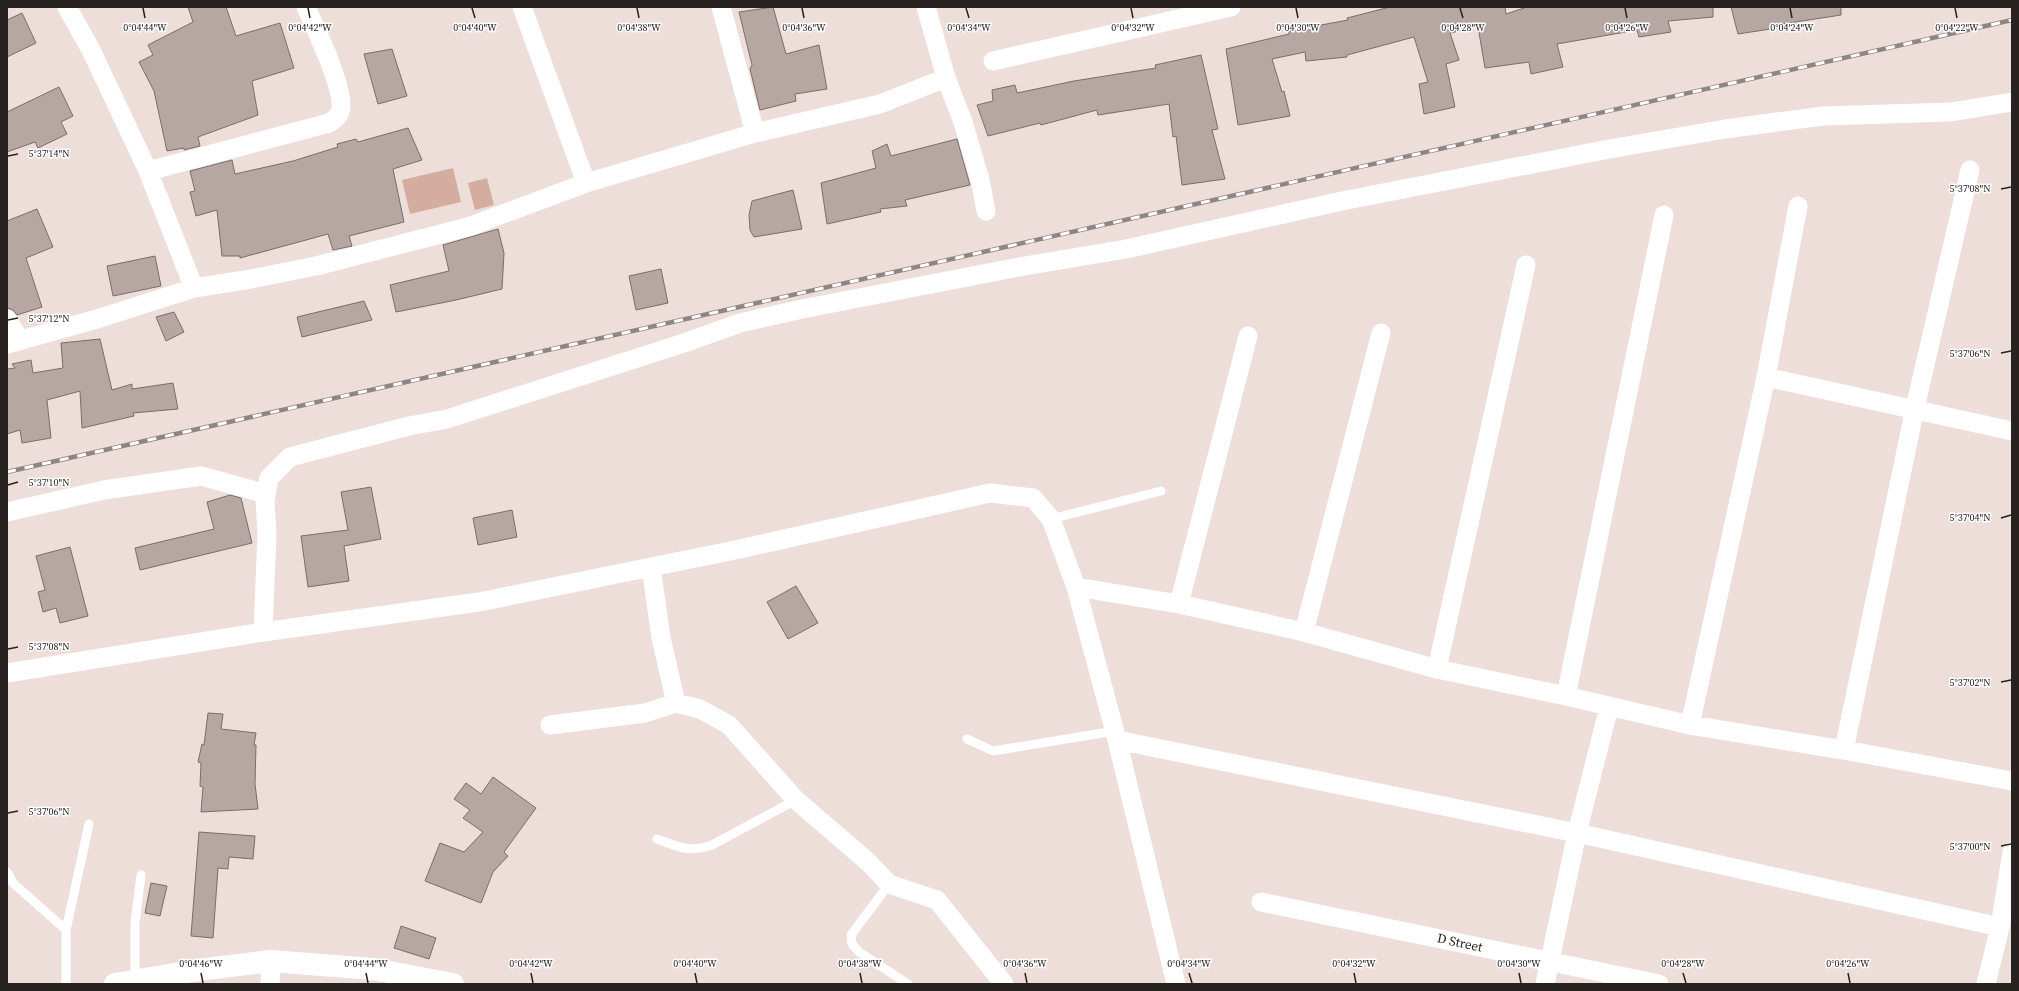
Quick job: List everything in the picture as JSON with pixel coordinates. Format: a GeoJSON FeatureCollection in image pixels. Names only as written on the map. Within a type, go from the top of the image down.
{"type":"FeatureCollection","features":[{"type":"Feature","properties":{"kind":"street"},"geometry":{"type":"LineString","coordinates":[[67,7],[91,50],[148,171],[194,288]]}},
{"type":"Feature","properties":{"kind":"street"},"geometry":{"type":"LineString","coordinates":[[148,171],[329,123],[335,119],[340,112],[338,85],[306,7]]}},
{"type":"Feature","properties":{"kind":"street"},"geometry":{"type":"LineString","coordinates":[[522,7],[586,183]]}},
{"type":"Feature","properties":{"kind":"street"},"geometry":{"type":"LineString","coordinates":[[721,7],[755,133]]}},
{"type":"Feature","properties":{"kind":"street"},"geometry":{"type":"LineString","coordinates":[[926,7],[946,78],[967,137],[980,180],[986,211]]}},
{"type":"Feature","properties":{"kind":"street"},"geometry":{"type":"LineString","coordinates":[[994,61],[1231,7]]}},
{"type":"Feature","properties":{"kind":"street"},"geometry":{"type":"LineString","coordinates":[[7,319],[13,342],[97,319],[194,288],[251,279],[316,266],[468,227],[586,183],[755,133],[880,104],[946,78]]}},
{"type":"Feature","properties":{"kind":"street"},"geometry":{"type":"LineString","coordinates":[[263,632],[267,534],[266,494],[269,478],[290,457],[409,426],[446,419],[684,343],[740,323],[1018,267],[1126,249],[1355,199],[1604,150],[1725,129],[1823,116],[1951,112],[2012,102]]}},
{"type":"Feature","properties":{"kind":"street"},"geometry":{"type":"LineString","coordinates":[[1844,750],[1915,408],[1970,170]]}},
{"type":"Feature","properties":{"kind":"street"},"geometry":{"type":"LineString","coordinates":[[1690,725],[1766,377],[1798,206]]}},
{"type":"Feature","properties":{"kind":"street"},"geometry":{"type":"LineString","coordinates":[[1566,696],[1664,215]]}},
{"type":"Feature","properties":{"kind":"street"},"geometry":{"type":"LineString","coordinates":[[1437,669],[1526,265]]}},
{"type":"Feature","properties":{"kind":"street"},"geometry":{"type":"LineString","coordinates":[[1304,632],[1381,333]]}},
{"type":"Feature","properties":{"kind":"street"},"geometry":{"type":"LineString","coordinates":[[1179,604],[1248,336]]}},
{"type":"Feature","properties":{"kind":"street"},"geometry":{"type":"LineString","coordinates":[[1766,377],[2012,430]]}},
{"type":"Feature","properties":{"kind":"street"},"geometry":{"type":"LineString","coordinates":[[7,512],[104,490],[201,476],[266,494]]}},
{"type":"Feature","properties":{"kind":"street"},"geometry":{"type":"LineString","coordinates":[[8,669],[479,602],[650,567],[990,493],[1033,498],[1051,519],[1076,587],[1116,736],[1176,984]]}},
{"type":"Feature","properties":{"kind":"street"},"geometry":{"type":"LineString","coordinates":[[650,567],[661,638],[676,703]]}},
{"type":"Feature","properties":{"kind":"street"},"geometry":{"type":"LineString","coordinates":[[1076,587],[1179,604],[1304,632],[1437,669],[1566,696],[1690,725],[1844,750],[2012,781]]}},
{"type":"Feature","properties":{"kind":"street"},"geometry":{"type":"LineString","coordinates":[[550,725],[645,713],[676,703],[700,709],[729,725],[796,800],[867,860],[889,884],[937,900],[1004,984]]}},
{"type":"Feature","properties":{"kind":"street"},"geometry":{"type":"LineString","coordinates":[[1545,984],[1577,833],[1609,707]]}},
{"type":"Feature","properties":{"kind":"street"},"geometry":{"type":"LineString","coordinates":[[1116,736],[1577,833],[2000,927]]}},
{"type":"Feature","properties":{"kind":"street"},"geometry":{"type":"LineString","coordinates":[[1986,984],[2000,927],[2012,852]]}},
{"type":"Feature","properties":{"kind":"street","name":"D Street"},"geometry":{"type":"LineString","coordinates":[[1261,902],[1550,960],[1659,984]]}},
{"type":"Feature","properties":{"kind":"street"},"geometry":{"type":"LineString","coordinates":[[270,984],[271,961]]}},
{"type":"Feature","properties":{"kind":"street"},"geometry":{"type":"LineString","coordinates":[[125,982],[271,961],[373,969],[448,983]]}},
{"type":"Feature","properties":{"kind":"lane"},"geometry":{"type":"LineString","coordinates":[[1051,519],[1161,491]]}},
{"type":"Feature","properties":{"kind":"lane"},"geometry":{"type":"LineString","coordinates":[[967,739],[993,751],[1116,736]]}},
{"type":"Feature","properties":{"kind":"lane"},"geometry":{"type":"LineString","coordinates":[[657,839],[687,850],[699,849],[712,845],[796,800]]}},
{"type":"Feature","properties":{"kind":"lane"},"geometry":{"type":"LineString","coordinates":[[66,984],[66,930],[89,824]]}},
{"type":"Feature","properties":{"kind":"lane"},"geometry":{"type":"LineString","coordinates":[[7,872],[13,883],[66,930]]}},
{"type":"Feature","properties":{"kind":"lane"},"geometry":{"type":"LineString","coordinates":[[125,982],[141,875]]}},
{"type":"Feature","properties":{"kind":"lane"},"geometry":{"type":"LineString","coordinates":[[889,884],[851,935],[852,944],[858,952],[908,984]]}},
{"type":"Feature","properties":{"kind":"shaded area"},"geometry":{"type":"Polygon","coordinates":[[[453,168],[461,202],[410,214],[402,180],[453,168]]]}},
{"type":"Feature","properties":{"kind":"shaded area"},"geometry":{"type":"Polygon","coordinates":[[[487,178],[494,205],[475,210],[468,183],[487,178]]]}},
{"type":"Feature","properties":{"kind":"building"},"geometry":{"type":"Polygon","coordinates":[[[188,7],[226,7],[236,36],[280,23],[294,68],[252,81],[258,115],[198,137],[200,146],[184,150],[184,148],[167,151],[154,91],[139,62],[153,55],[148,45],[193,22],[188,7]]]}},
{"type":"Feature","properties":{"kind":"building"},"geometry":{"type":"Polygon","coordinates":[[[773,7],[786,54],[819,45],[827,89],[795,94],[796,101],[760,110],[750,69],[752,65],[739,12],[773,7]]]}},
{"type":"Feature","properties":{"kind":"building"},"geometry":{"type":"Polygon","coordinates":[[[1390,7],[1505,7],[1506,14],[1527,7],[1713,7],[1713,17],[1668,21],[1671,32],[1639,37],[1637,30],[1557,44],[1563,67],[1531,74],[1529,62],[1485,68],[1478,27],[1450,33],[1459,60],[1446,64],[1455,107],[1424,114],[1419,84],[1428,82],[1414,37],[1347,55],[1347,57],[1306,61],[1305,52],[1272,59],[1282,92],[1284,91],[1290,116],[1238,125],[1226,49],[1289,34],[1289,31],[1348,20],[1347,18],[1390,7]]]}},
{"type":"Feature","properties":{"kind":"building"},"geometry":{"type":"Polygon","coordinates":[[[1731,7],[1841,7],[1841,15],[1776,25],[1777,28],[1738,34],[1731,7]]]}},
{"type":"Feature","properties":{"kind":"building"},"geometry":{"type":"Polygon","coordinates":[[[22,13],[36,43],[7,57],[7,20],[22,13]]]}},
{"type":"Feature","properties":{"kind":"building"},"geometry":{"type":"Polygon","coordinates":[[[392,49],[407,96],[378,104],[364,54],[392,49]]]}},
{"type":"Feature","properties":{"kind":"building"},"geometry":{"type":"Polygon","coordinates":[[[1201,55],[1218,129],[1212,130],[1225,179],[1182,185],[1176,136],[1173,137],[1169,104],[1098,115],[1097,110],[1041,125],[1040,123],[988,136],[977,105],[993,101],[992,90],[1015,85],[1017,93],[1074,81],[1156,68],[1155,65],[1201,55]]]}},
{"type":"Feature","properties":{"kind":"building"},"geometry":{"type":"Polygon","coordinates":[[[59,87],[73,116],[61,122],[67,134],[38,148],[35,142],[7,152],[7,112],[59,87]]]}},
{"type":"Feature","properties":{"kind":"building"},"geometry":{"type":"Polygon","coordinates":[[[408,128],[422,160],[393,169],[404,222],[349,236],[352,246],[333,250],[328,234],[240,258],[240,256],[222,256],[217,210],[196,216],[190,192],[195,191],[190,171],[232,160],[235,174],[293,161],[338,147],[337,144],[356,139],[358,142],[408,128]]]}},
{"type":"Feature","properties":{"kind":"building"},"geometry":{"type":"Polygon","coordinates":[[[957,139],[970,185],[905,200],[907,206],[880,209],[881,212],[827,224],[821,183],[876,168],[872,151],[887,144],[891,156],[957,139]]]}},
{"type":"Feature","properties":{"kind":"building"},"geometry":{"type":"Polygon","coordinates":[[[793,190],[802,229],[754,237],[750,230],[749,215],[752,201],[793,190]]]}},
{"type":"Feature","properties":{"kind":"building"},"geometry":{"type":"Polygon","coordinates":[[[37,209],[53,247],[26,258],[42,307],[17,315],[13,310],[7,308],[7,221],[37,209]]]}},
{"type":"Feature","properties":{"kind":"building"},"geometry":{"type":"Polygon","coordinates":[[[498,229],[504,253],[502,289],[396,312],[390,285],[449,271],[443,245],[498,229]]]}},
{"type":"Feature","properties":{"kind":"building"},"geometry":{"type":"Polygon","coordinates":[[[155,256],[161,286],[113,296],[107,266],[155,256]]]}},
{"type":"Feature","properties":{"kind":"building"},"geometry":{"type":"Polygon","coordinates":[[[661,269],[668,303],[636,310],[629,276],[661,269]]]}},
{"type":"Feature","properties":{"kind":"building"},"geometry":{"type":"Polygon","coordinates":[[[364,301],[372,320],[302,337],[297,317],[364,301]]]}},
{"type":"Feature","properties":{"kind":"building"},"geometry":{"type":"Polygon","coordinates":[[[174,312],[184,332],[166,341],[156,317],[174,312]]]}},
{"type":"Feature","properties":{"kind":"building"},"geometry":{"type":"Polygon","coordinates":[[[100,339],[112,390],[132,384],[132,389],[173,383],[178,409],[133,413],[134,416],[82,428],[80,391],[47,400],[51,438],[22,443],[20,430],[7,434],[7,369],[15,368],[12,364],[31,360],[33,373],[63,368],[61,343],[100,339]]]}},
{"type":"Feature","properties":{"kind":"building"},"geometry":{"type":"Polygon","coordinates":[[[371,487],[381,539],[344,546],[349,581],[308,587],[301,536],[348,530],[341,492],[371,487]]]}},
{"type":"Feature","properties":{"kind":"building"},"geometry":{"type":"Polygon","coordinates":[[[230,495],[241,498],[252,543],[140,570],[135,548],[214,529],[207,502],[230,495]]]}},
{"type":"Feature","properties":{"kind":"building"},"geometry":{"type":"Polygon","coordinates":[[[512,510],[517,537],[478,545],[473,518],[512,510]]]}},
{"type":"Feature","properties":{"kind":"building"},"geometry":{"type":"Polygon","coordinates":[[[70,547],[88,616],[60,623],[56,608],[43,612],[38,592],[45,590],[36,556],[70,547]]]}},
{"type":"Feature","properties":{"kind":"building"},"geometry":{"type":"Polygon","coordinates":[[[796,586],[818,623],[788,639],[767,602],[796,586]]]}},
{"type":"Feature","properties":{"kind":"building"},"geometry":{"type":"Polygon","coordinates":[[[208,713],[223,714],[221,729],[256,733],[254,745],[256,745],[255,784],[258,809],[201,812],[203,787],[200,786],[201,763],[198,762],[202,744],[204,745],[208,713]]]}},
{"type":"Feature","properties":{"kind":"building"},"geometry":{"type":"Polygon","coordinates":[[[493,777],[536,808],[504,852],[508,856],[493,872],[481,903],[425,881],[440,843],[464,852],[483,832],[463,818],[470,810],[454,799],[466,783],[481,794],[493,777]]]}},
{"type":"Feature","properties":{"kind":"building"},"geometry":{"type":"Polygon","coordinates":[[[199,832],[255,836],[253,859],[229,857],[228,869],[218,868],[213,938],[191,936],[199,832]]]}},
{"type":"Feature","properties":{"kind":"building"},"geometry":{"type":"Polygon","coordinates":[[[151,883],[167,886],[160,916],[145,913],[151,883]]]}},
{"type":"Feature","properties":{"kind":"building"},"geometry":{"type":"Polygon","coordinates":[[[401,926],[436,938],[429,959],[394,948],[401,926]]]}},
{"type":"Feature","properties":{"kind":"railway"},"geometry":{"type":"LineString","coordinates":[[7,472],[2012,20]]}}]}
